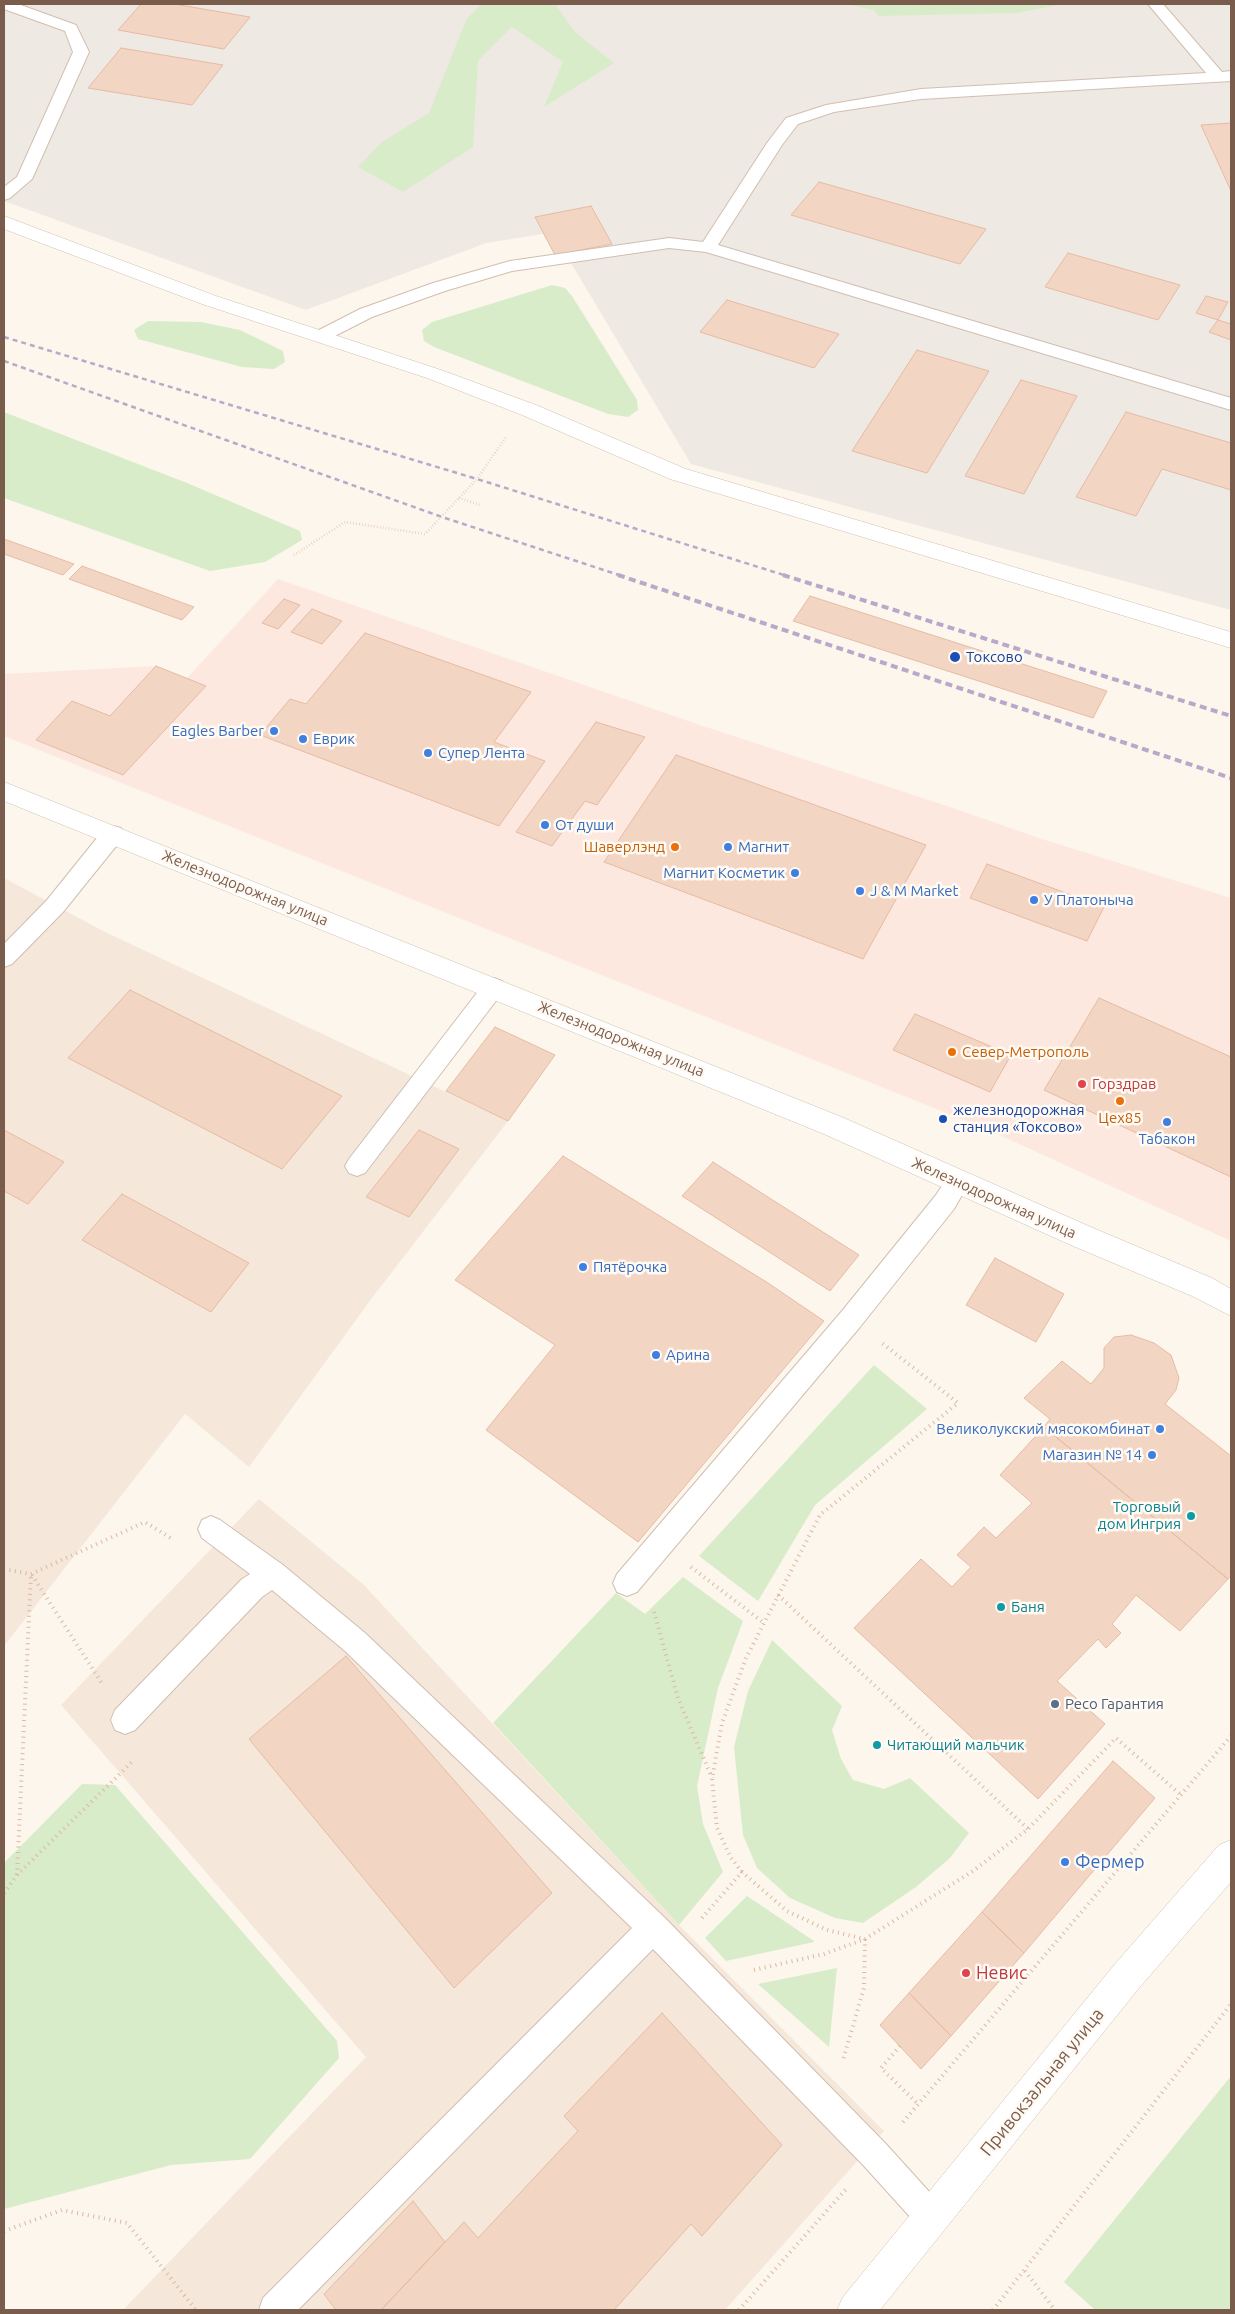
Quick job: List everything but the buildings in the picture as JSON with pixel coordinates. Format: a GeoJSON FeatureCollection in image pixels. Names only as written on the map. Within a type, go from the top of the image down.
{"type":"FeatureCollection","features":[{"type":"Feature","properties":{"kind":"street"},"geometry":{"type":"LineString","coordinates":[[4,222],[209,300],[434,374],[530,410],[678,474],[1231,640]]}},
{"type":"Feature","properties":{"kind":"street","name":"Железнодорожная улица"},"geometry":{"type":"LineString","coordinates":[[6,795],[113,834],[834,1126],[1083,1238],[1202,1287],[1231,1304]]}},
{"type":"Feature","properties":{"kind":"street","name":"Привокзальная улица"},"geometry":{"type":"LineString","coordinates":[[856,2310],[1127,1976],[1231,1857]]}},
{"type":"Feature","properties":{"kind":"lane"},"geometry":{"type":"LineString","coordinates":[[4,4],[71,28],[81,52],[24,179],[4,195]]}},
{"type":"Feature","properties":{"kind":"lane"},"geometry":{"type":"LineString","coordinates":[[1155,4],[1224,76]]}},
{"type":"Feature","properties":{"kind":"lane"},"geometry":{"type":"LineString","coordinates":[[708,247],[775,143],[792,121],[831,108],[921,94],[1224,76]]}},
{"type":"Feature","properties":{"kind":"lane"},"geometry":{"type":"LineString","coordinates":[[321,336],[366,312],[439,287],[510,266],[669,243],[708,247],[1231,404]]}},
{"type":"Feature","properties":{"kind":"lane"},"geometry":{"type":"LineString","coordinates":[[4,958],[55,906],[113,834]]}},
{"type":"Feature","properties":{"kind":"lane"},"geometry":{"type":"LineString","coordinates":[[358,1166],[494,987]]}},
{"type":"Feature","properties":{"kind":"lane"},"geometry":{"type":"LineString","coordinates":[[634,1574],[851,1319],[945,1202],[958,1181]]}},
{"type":"Feature","properties":{"kind":"lane"},"geometry":{"type":"LineString","coordinates":[[211,1529],[274,1574],[355,1642],[675,1949],[876,2155],[932,2218]]}},
{"type":"Feature","properties":{"kind":"lane"},"geometry":{"type":"LineString","coordinates":[[125,1720],[252,1588],[274,1574]]}},
{"type":"Feature","properties":{"kind":"lane"},"geometry":{"type":"LineString","coordinates":[[276,2310],[653,1928]]}},
{"type":"Feature","properties":{"kind":"path"},"geometry":{"type":"LineString","coordinates":[[294,555],[345,522],[425,534],[477,479],[499,446],[530,410]]}},
{"type":"Feature","properties":{"kind":"path"},"geometry":{"type":"LineString","coordinates":[[459,498],[480,505]]}},
{"type":"Feature","properties":{"kind":"path"},"geometry":{"type":"LineString","coordinates":[[851,1319],[958,1404],[820,1515],[746,1658],[722,1723],[712,1779],[717,1828],[731,1858],[742,1872],[787,1911],[827,1930],[864,1939]]}},
{"type":"Feature","properties":{"kind":"path"},"geometry":{"type":"LineString","coordinates":[[4,1569],[31,1574],[145,1522],[178,1543]]}},
{"type":"Feature","properties":{"kind":"path"},"geometry":{"type":"LineString","coordinates":[[660,1544],[764,1623]]}},
{"type":"Feature","properties":{"kind":"path"},"geometry":{"type":"LineString","coordinates":[[31,1574],[125,1720]]}},
{"type":"Feature","properties":{"kind":"path"},"geometry":{"type":"LineString","coordinates":[[17,1875],[31,1574]]}},
{"type":"Feature","properties":{"kind":"path"},"geometry":{"type":"LineString","coordinates":[[634,1574],[657,1625],[678,1698],[712,1779]]}},
{"type":"Feature","properties":{"kind":"path"},"geometry":{"type":"LineString","coordinates":[[778,1595],[1028,1829]]}},
{"type":"Feature","properties":{"kind":"path"},"geometry":{"type":"LineString","coordinates":[[739,2310],[876,2155],[1231,1736]]}},
{"type":"Feature","properties":{"kind":"path"},"geometry":{"type":"LineString","coordinates":[[707,1981],[824,1954],[864,1939],[973,1871],[1028,1829],[1116,1738],[1181,1795]]}},
{"type":"Feature","properties":{"kind":"path"},"geometry":{"type":"LineString","coordinates":[[4,1892],[17,1875],[134,1759]]}},
{"type":"Feature","properties":{"kind":"path"},"geometry":{"type":"LineString","coordinates":[[675,1949],[742,1872]]}},
{"type":"Feature","properties":{"kind":"path"},"geometry":{"type":"LineString","coordinates":[[829,2106],[864,1988],[864,1939]]}},
{"type":"Feature","properties":{"kind":"path"},"geometry":{"type":"LineString","coordinates":[[993,2310],[1231,2004]]}},
{"type":"Feature","properties":{"kind":"path"},"geometry":{"type":"LineString","coordinates":[[900,2046],[881,2068],[918,2104]]}},
{"type":"Feature","properties":{"kind":"path"},"geometry":{"type":"LineString","coordinates":[[4,2230],[62,2210],[127,2223],[196,2310]]}},
{"type":"Feature","properties":{"kind":"path"},"geometry":{"type":"LineString","coordinates":[[1025,2271],[1054,2310]]}},
{"type":"Feature","properties":{"kind":"shaded area"},"geometry":{"type":"Polygon","coordinates":[[[4,4],[1231,4],[1231,610],[691,464],[568,258],[555,255],[543,234],[486,243],[306,310],[4,201],[4,4]]]}},
{"type":"Feature","properties":{"kind":"shaded area"},"geometry":{"type":"Polygon","coordinates":[[[278,579],[697,724],[1042,839],[1231,898],[1231,1241],[984,1128],[4,736],[4,674],[156,666],[187,678],[278,579]]]}},
{"type":"Feature","properties":{"kind":"shaded area"},"geometry":{"type":"Polygon","coordinates":[[[4,878],[105,932],[508,1121],[369,1302],[249,1467],[185,1414],[4,1646],[4,878]]]}},
{"type":"Feature","properties":{"kind":"shaded area"},"geometry":{"type":"Polygon","coordinates":[[[259,1499],[363,1584],[679,1925],[884,2131],[725,2310],[123,2310],[366,2057],[61,1705],[259,1499]]]}},
{"type":"Feature","properties":{"kind":"green space"},"geometry":{"type":"Polygon","coordinates":[[[481,4],[555,4],[575,32],[614,63],[544,107],[563,62],[512,27],[478,61],[473,147],[403,192],[358,167],[382,142],[429,113],[466,20],[481,4]]]}},
{"type":"Feature","properties":{"kind":"green space"},"geometry":{"type":"Polygon","coordinates":[[[846,4],[1063,4],[1017,13],[879,16],[874,10],[846,4]]]}},
{"type":"Feature","properties":{"kind":"green space"},"geometry":{"type":"Polygon","coordinates":[[[552,285],[565,288],[572,296],[637,400],[638,410],[628,417],[608,414],[434,347],[424,341],[422,330],[432,322],[552,285]]]}},
{"type":"Feature","properties":{"kind":"green space"},"geometry":{"type":"Polygon","coordinates":[[[148,321],[201,322],[240,330],[283,351],[285,362],[274,369],[242,367],[138,339],[134,330],[148,321]]]}},
{"type":"Feature","properties":{"kind":"green space"},"geometry":{"type":"Polygon","coordinates":[[[4,412],[187,483],[300,531],[302,540],[265,562],[210,571],[4,498],[4,412]]]}},
{"type":"Feature","properties":{"kind":"green space"},"geometry":{"type":"Polygon","coordinates":[[[874,1365],[927,1409],[815,1505],[758,1601],[699,1556],[874,1365]]]}},
{"type":"Feature","properties":{"kind":"green space"},"geometry":{"type":"Polygon","coordinates":[[[683,1577],[743,1621],[718,1688],[697,1786],[703,1824],[723,1872],[679,1925],[493,1723],[616,1593],[645,1614],[683,1577]]]}},
{"type":"Feature","properties":{"kind":"green space"},"geometry":{"type":"Polygon","coordinates":[[[772,1640],[842,1706],[832,1730],[841,1759],[853,1780],[884,1789],[910,1778],[969,1833],[950,1858],[916,1887],[863,1923],[835,1918],[790,1898],[757,1868],[743,1835],[734,1747],[748,1691],[772,1640]]]}},
{"type":"Feature","properties":{"kind":"green space"},"geometry":{"type":"Polygon","coordinates":[[[82,1784],[115,1785],[337,2041],[339,2058],[250,2159],[171,2165],[4,2209],[4,1863],[82,1784]]]}},
{"type":"Feature","properties":{"kind":"green space"},"geometry":{"type":"Polygon","coordinates":[[[747,1896],[814,1942],[726,1961],[705,1938],[747,1896]]]}},
{"type":"Feature","properties":{"kind":"green space"},"geometry":{"type":"Polygon","coordinates":[[[837,1968],[829,2047],[758,1984],[837,1968]]]}},
{"type":"Feature","properties":{"kind":"green space"},"geometry":{"type":"Polygon","coordinates":[[[1231,2076],[1231,2308],[1229,2310],[1095,2310],[1064,2282],[1231,2076]]]}},
{"type":"Feature","properties":{"kind":"railway"},"geometry":{"type":"LineString","coordinates":[[4,337],[477,479],[787,576]]}},
{"type":"Feature","properties":{"kind":"railway"},"geometry":{"type":"LineString","coordinates":[[4,361],[442,517],[622,576]]}},
{"type":"Feature","properties":{"kind":"railway"},"geometry":{"type":"LineString","coordinates":[[618,575],[1231,778]]}},
{"type":"Feature","properties":{"kind":"railway"},"geometry":{"type":"LineString","coordinates":[[783,575],[1231,716]]}},
{"type":"Feature","properties":{"kind":"place","name":"Токсово"},"geometry":{"type":"Point","coordinates":[955,657]}},
{"type":"Feature","properties":{"kind":"place","name":"Eagles Barber"},"geometry":{"type":"Point","coordinates":[274,731]}},
{"type":"Feature","properties":{"kind":"place","name":"Еврик"},"geometry":{"type":"Point","coordinates":[303,739]}},
{"type":"Feature","properties":{"kind":"place","name":"Супер Лента"},"geometry":{"type":"Point","coordinates":[428,753]}},
{"type":"Feature","properties":{"kind":"place","name":"От души"},"geometry":{"type":"Point","coordinates":[545,825]}},
{"type":"Feature","properties":{"kind":"place","name":"Шаверлэнд"},"geometry":{"type":"Point","coordinates":[675,847]}},
{"type":"Feature","properties":{"kind":"place","name":"Магнит"},"geometry":{"type":"Point","coordinates":[728,847]}},
{"type":"Feature","properties":{"kind":"place","name":"Магнит Косметик"},"geometry":{"type":"Point","coordinates":[795,873]}},
{"type":"Feature","properties":{"kind":"place","name":"J & M Market"},"geometry":{"type":"Point","coordinates":[860,891]}},
{"type":"Feature","properties":{"kind":"place","name":"У Платоныча"},"geometry":{"type":"Point","coordinates":[1034,900]}},
{"type":"Feature","properties":{"kind":"place","name":"Север-Метрополь"},"geometry":{"type":"Point","coordinates":[952,1052]}},
{"type":"Feature","properties":{"kind":"place","name":"Горздрав"},"geometry":{"type":"Point","coordinates":[1082,1084]}},
{"type":"Feature","properties":{"kind":"place","name":"Цех85"},"geometry":{"type":"Point","coordinates":[1120,1101]}},
{"type":"Feature","properties":{"kind":"place","name":"железнодорожная станция «Токсово»"},"geometry":{"type":"Point","coordinates":[943,1119]}},
{"type":"Feature","properties":{"kind":"place","name":"Табакон"},"geometry":{"type":"Point","coordinates":[1167,1122]}},
{"type":"Feature","properties":{"kind":"place","name":"Пятёрочка"},"geometry":{"type":"Point","coordinates":[583,1267]}},
{"type":"Feature","properties":{"kind":"place","name":"Арина"},"geometry":{"type":"Point","coordinates":[656,1355]}},
{"type":"Feature","properties":{"kind":"place","name":"Великолукский мясокомбинат"},"geometry":{"type":"Point","coordinates":[1160,1429]}},
{"type":"Feature","properties":{"kind":"place","name":"Магазин № 14"},"geometry":{"type":"Point","coordinates":[1152,1455]}},
{"type":"Feature","properties":{"kind":"place","name":"Торговый дом Ингрия"},"geometry":{"type":"Point","coordinates":[1191,1516]}},
{"type":"Feature","properties":{"kind":"place","name":"Баня"},"geometry":{"type":"Point","coordinates":[1001,1607]}},
{"type":"Feature","properties":{"kind":"place","name":"Ресо Гарантия"},"geometry":{"type":"Point","coordinates":[1055,1704]}},
{"type":"Feature","properties":{"kind":"place","name":"Читающий мальчик"},"geometry":{"type":"Point","coordinates":[877,1745]}},
{"type":"Feature","properties":{"kind":"place","name":"Фермер"},"geometry":{"type":"Point","coordinates":[1065,1862]}},
{"type":"Feature","properties":{"kind":"place","name":"Невис"},"geometry":{"type":"Point","coordinates":[966,1973]}}]}
